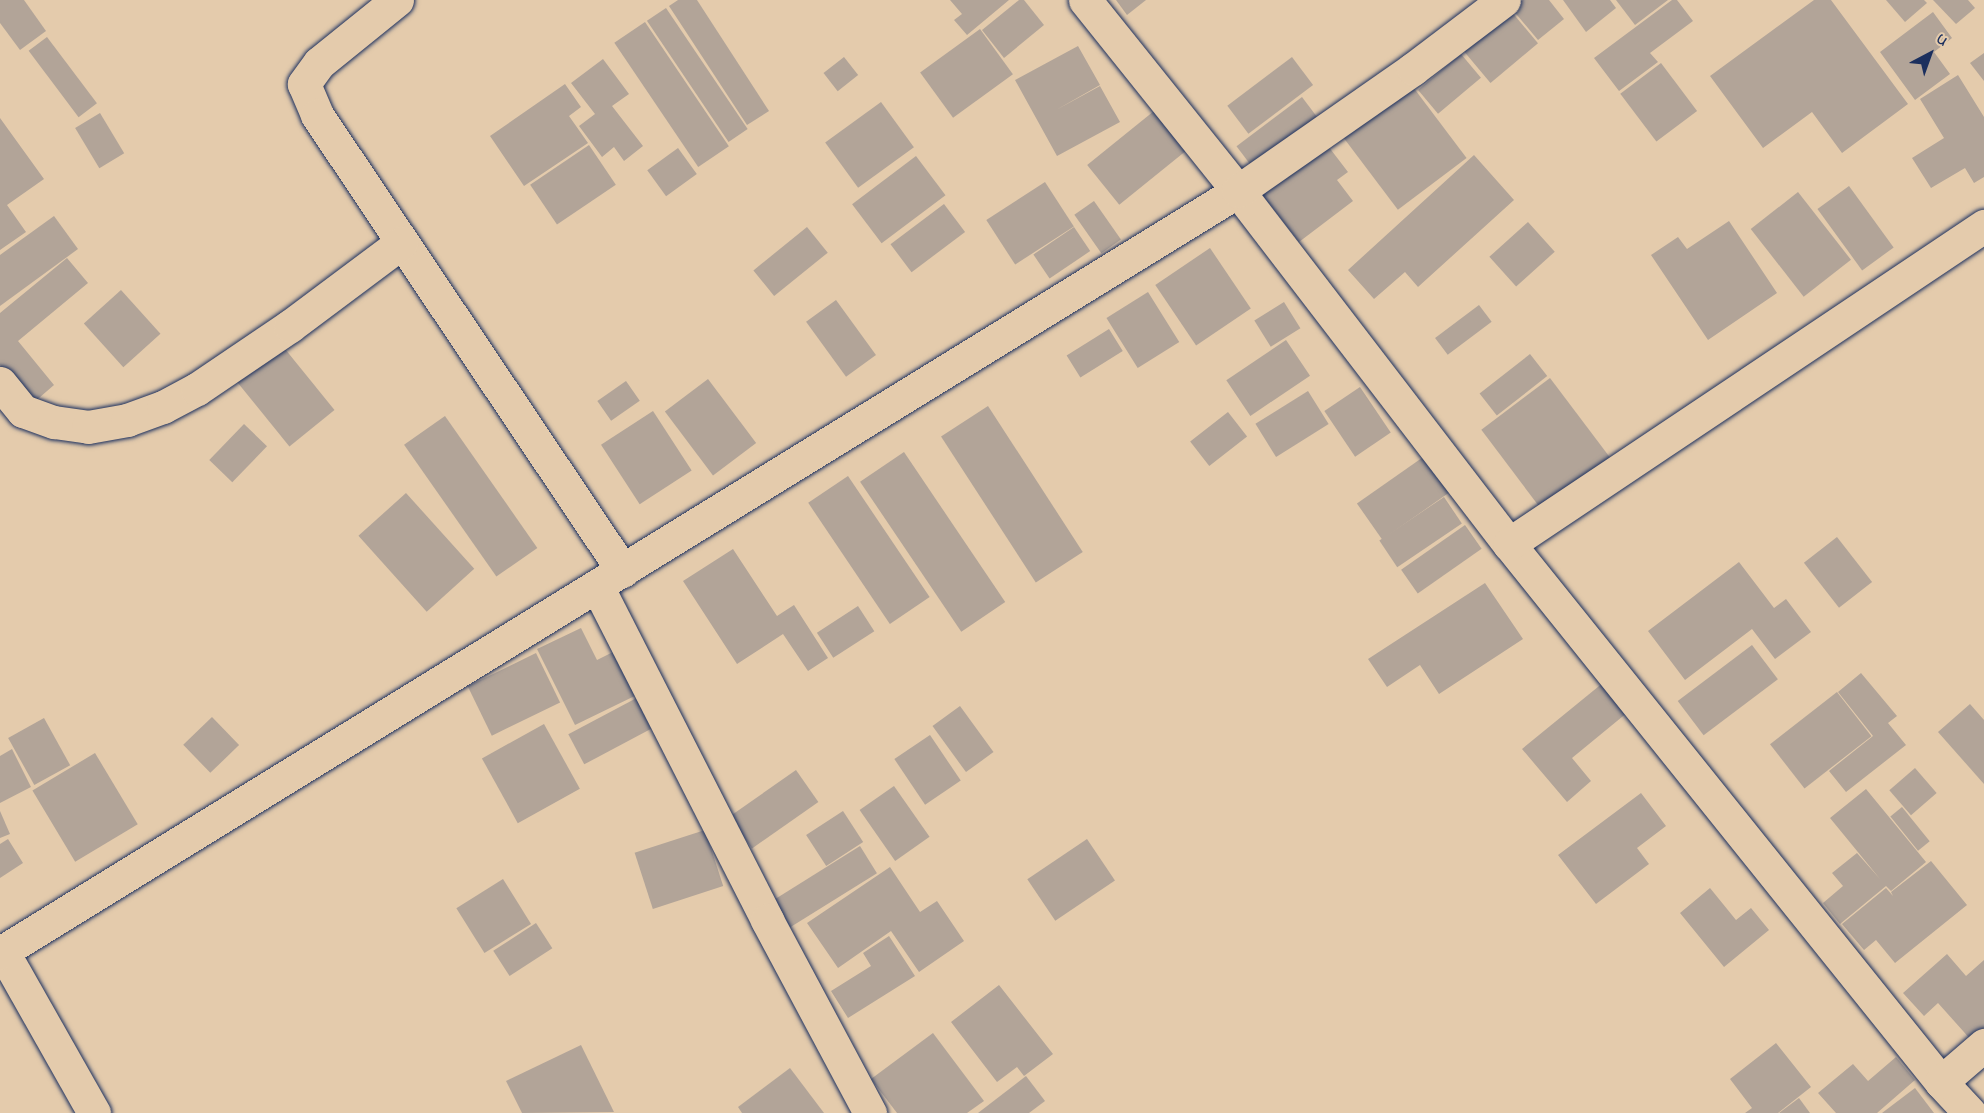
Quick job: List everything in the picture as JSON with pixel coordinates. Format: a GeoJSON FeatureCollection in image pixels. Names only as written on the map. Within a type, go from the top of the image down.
{"type":"FeatureCollection","features":[{"type":"Feature","properties":{"kind":"street"},"geometry":{"type":"LineString","coordinates":[[397,0],[319,63],[304,84],[317,115],[401,243],[482,357],[610,579],[767,920],[870,1113]]}},
{"type":"Feature","properties":{"kind":"street"},"geometry":{"type":"LineString","coordinates":[[1085,0],[1238,191],[1509,544],[1941,1082],[1970,1113]]}},
{"type":"Feature","properties":{"kind":"street"},"geometry":{"type":"LineString","coordinates":[[94,1113],[1,952],[1238,191],[1403,76],[1504,0]]}},
{"type":"Feature","properties":{"kind":"street"},"geometry":{"type":"LineString","coordinates":[[1509,544],[1984,226]]}},
{"type":"Feature","properties":{"kind":"street"},"geometry":{"type":"LineString","coordinates":[[0,383],[23,411],[54,423],[87,427],[126,420],[164,407],[197,389],[290,326],[401,243]]}},
{"type":"Feature","properties":{"kind":"street"},"geometry":{"type":"LineString","coordinates":[[1941,1082],[1984,1045]]}},
{"type":"Feature","properties":{"kind":"building"},"geometry":{"type":"Polygon","coordinates":[[[0,0],[24,0],[46,31],[20,50],[0,23],[0,0]]]}},
{"type":"Feature","properties":{"kind":"building"},"geometry":{"type":"Polygon","coordinates":[[[678,0],[697,0],[769,111],[747,125],[669,6],[678,0]]]}},
{"type":"Feature","properties":{"kind":"building"},"geometry":{"type":"Polygon","coordinates":[[[950,0],[1009,0],[967,35],[954,20],[962,14],[950,0]]]}},
{"type":"Feature","properties":{"kind":"building"},"geometry":{"type":"Polygon","coordinates":[[[1019,0],[1024,0],[1044,25],[1004,58],[982,30],[1019,0]]]}},
{"type":"Feature","properties":{"kind":"building"},"geometry":{"type":"Polygon","coordinates":[[[1116,0],[1146,0],[1127,15],[1116,0]]]}},
{"type":"Feature","properties":{"kind":"building"},"geometry":{"type":"Polygon","coordinates":[[[1523,0],[1549,0],[1564,19],[1538,40],[1512,9],[1523,0]]]}},
{"type":"Feature","properties":{"kind":"building"},"geometry":{"type":"Polygon","coordinates":[[[1563,0],[1610,0],[1616,8],[1586,32],[1563,0]]]}},
{"type":"Feature","properties":{"kind":"building"},"geometry":{"type":"Polygon","coordinates":[[[1616,0],[1668,0],[1635,25],[1616,0]]]}},
{"type":"Feature","properties":{"kind":"building"},"geometry":{"type":"Polygon","coordinates":[[[1672,0],[1677,0],[1693,21],[1650,53],[1658,62],[1619,91],[1594,58],[1672,0]]]}},
{"type":"Feature","properties":{"kind":"building"},"geometry":{"type":"Polygon","coordinates":[[[1814,0],[1831,0],[1908,104],[1842,153],[1812,112],[1763,148],[1710,76],[1814,0]]]}},
{"type":"Feature","properties":{"kind":"building"},"geometry":{"type":"Polygon","coordinates":[[[1886,0],[1924,0],[1927,3],[1905,22],[1886,0]]]}},
{"type":"Feature","properties":{"kind":"building"},"geometry":{"type":"Polygon","coordinates":[[[1933,0],[1968,0],[1975,8],[1956,24],[1933,0]]]}},
{"type":"Feature","properties":{"kind":"building"},"geometry":{"type":"Polygon","coordinates":[[[666,8],[748,129],[729,142],[647,21],[666,8]]]}},
{"type":"Feature","properties":{"kind":"building"},"geometry":{"type":"Polygon","coordinates":[[[1511,11],[1538,43],[1491,83],[1464,51],[1511,11]]]}},
{"type":"Feature","properties":{"kind":"building"},"geometry":{"type":"Polygon","coordinates":[[[1933,12],[1952,38],[1934,52],[1950,74],[1915,100],[1880,52],[1933,12]]]}},
{"type":"Feature","properties":{"kind":"building"},"geometry":{"type":"Polygon","coordinates":[[[645,22],[729,146],[698,167],[614,43],[645,22]]]}},
{"type":"Feature","properties":{"kind":"building"},"geometry":{"type":"Polygon","coordinates":[[[980,29],[1013,74],[953,118],[920,72],[980,29]]]}},
{"type":"Feature","properties":{"kind":"building"},"geometry":{"type":"Polygon","coordinates":[[[47,37],[97,103],[79,117],[29,51],[47,37]]]}},
{"type":"Feature","properties":{"kind":"building"},"geometry":{"type":"Polygon","coordinates":[[[1078,46],[1100,85],[1056,110],[1100,86],[1120,122],[1057,156],[1015,80],[1078,46]]]}},
{"type":"Feature","properties":{"kind":"building"},"geometry":{"type":"Polygon","coordinates":[[[1984,53],[1984,81],[1970,63],[1984,53]]]}},
{"type":"Feature","properties":{"kind":"building"},"geometry":{"type":"Polygon","coordinates":[[[1461,54],[1481,78],[1438,114],[1418,90],[1461,54]]]}},
{"type":"Feature","properties":{"kind":"building"},"geometry":{"type":"Polygon","coordinates":[[[844,57],[858,75],[838,91],[824,73],[844,57]]]}},
{"type":"Feature","properties":{"kind":"building"},"geometry":{"type":"Polygon","coordinates":[[[1292,57],[1313,85],[1248,134],[1227,106],[1292,57]]]}},
{"type":"Feature","properties":{"kind":"building"},"geometry":{"type":"Polygon","coordinates":[[[603,59],[629,94],[612,106],[643,146],[624,161],[614,147],[602,157],[579,126],[595,114],[571,83],[603,59]]]}},
{"type":"Feature","properties":{"kind":"building"},"geometry":{"type":"Polygon","coordinates":[[[1661,63],[1697,111],[1656,142],[1620,94],[1661,63]]]}},
{"type":"Feature","properties":{"kind":"building"},"geometry":{"type":"Polygon","coordinates":[[[1958,75],[1984,117],[1984,177],[1974,183],[1965,168],[1931,188],[1912,158],[1944,138],[1920,99],[1958,75]]]}},
{"type":"Feature","properties":{"kind":"building"},"geometry":{"type":"Polygon","coordinates":[[[1410,83],[1467,158],[1398,210],[1341,135],[1410,83]]]}},
{"type":"Feature","properties":{"kind":"building"},"geometry":{"type":"Polygon","coordinates":[[[565,84],[581,107],[569,116],[588,143],[524,186],[490,136],[565,84]]]}},
{"type":"Feature","properties":{"kind":"building"},"geometry":{"type":"Polygon","coordinates":[[[1302,97],[1321,122],[1255,171],[1237,146],[1302,97]]]}},
{"type":"Feature","properties":{"kind":"building"},"geometry":{"type":"Polygon","coordinates":[[[881,102],[914,147],[858,188],[825,143],[881,102]]]}},
{"type":"Feature","properties":{"kind":"building"},"geometry":{"type":"Polygon","coordinates":[[[1154,111],[1186,151],[1119,205],[1087,165],[1154,111]]]}},
{"type":"Feature","properties":{"kind":"building"},"geometry":{"type":"Polygon","coordinates":[[[100,113],[124,153],[99,168],[75,128],[100,113]]]}},
{"type":"Feature","properties":{"kind":"building"},"geometry":{"type":"Polygon","coordinates":[[[0,118],[44,179],[7,205],[26,232],[0,250],[0,118]]]}},
{"type":"Feature","properties":{"kind":"building"},"geometry":{"type":"Polygon","coordinates":[[[1325,142],[1348,172],[1337,180],[1353,201],[1299,242],[1260,192],[1325,142]]]}},
{"type":"Feature","properties":{"kind":"building"},"geometry":{"type":"Polygon","coordinates":[[[589,145],[616,185],[557,224],[530,185],[589,145]]]}},
{"type":"Feature","properties":{"kind":"building"},"geometry":{"type":"Polygon","coordinates":[[[678,148],[697,174],[666,196],[647,170],[678,148]]]}},
{"type":"Feature","properties":{"kind":"building"},"geometry":{"type":"Polygon","coordinates":[[[1474,155],[1514,200],[1418,287],[1405,272],[1374,299],[1348,270],[1474,155]]]}},
{"type":"Feature","properties":{"kind":"building"},"geometry":{"type":"Polygon","coordinates":[[[916,156],[945,195],[882,243],[852,204],[916,156]]]}},
{"type":"Feature","properties":{"kind":"building"},"geometry":{"type":"Polygon","coordinates":[[[1045,182],[1074,226],[1015,265],[986,220],[1045,182]]]}},
{"type":"Feature","properties":{"kind":"building"},"geometry":{"type":"Polygon","coordinates":[[[1849,186],[1894,247],[1862,270],[1817,209],[1849,186]]]}},
{"type":"Feature","properties":{"kind":"building"},"geometry":{"type":"Polygon","coordinates":[[[1798,192],[1851,260],[1804,297],[1751,229],[1798,192]]]}},
{"type":"Feature","properties":{"kind":"building"},"geometry":{"type":"Polygon","coordinates":[[[1094,201],[1121,240],[1101,253],[1074,215],[1094,201]]]}},
{"type":"Feature","properties":{"kind":"building"},"geometry":{"type":"Polygon","coordinates":[[[944,204],[965,232],[912,272],[890,244],[944,204]]]}},
{"type":"Feature","properties":{"kind":"building"},"geometry":{"type":"Polygon","coordinates":[[[54,216],[78,249],[0,306],[0,255],[54,216]]]}},
{"type":"Feature","properties":{"kind":"building"},"geometry":{"type":"Polygon","coordinates":[[[1729,221],[1777,293],[1708,340],[1651,255],[1678,237],[1687,249],[1729,221]]]}},
{"type":"Feature","properties":{"kind":"building"},"geometry":{"type":"Polygon","coordinates":[[[1528,222],[1555,252],[1516,287],[1489,257],[1528,222]]]}},
{"type":"Feature","properties":{"kind":"building"},"geometry":{"type":"Polygon","coordinates":[[[807,227],[828,253],[774,296],[753,270],[807,227]]]}},
{"type":"Feature","properties":{"kind":"building"},"geometry":{"type":"Polygon","coordinates":[[[1074,227],[1090,251],[1050,278],[1033,254],[1074,227]]]}},
{"type":"Feature","properties":{"kind":"building"},"geometry":{"type":"Polygon","coordinates":[[[1210,248],[1251,309],[1196,345],[1155,285],[1210,248]]]}},
{"type":"Feature","properties":{"kind":"building"},"geometry":{"type":"Polygon","coordinates":[[[67,258],[88,283],[18,341],[54,385],[32,404],[0,365],[0,313],[67,258]]]}},
{"type":"Feature","properties":{"kind":"building"},"geometry":{"type":"Polygon","coordinates":[[[121,290],[160,334],[123,367],[84,323],[121,290]]]}},
{"type":"Feature","properties":{"kind":"building"},"geometry":{"type":"Polygon","coordinates":[[[1148,292],[1179,342],[1138,368],[1106,318],[1148,292]]]}},
{"type":"Feature","properties":{"kind":"building"},"geometry":{"type":"Polygon","coordinates":[[[836,300],[876,355],[846,377],[806,322],[836,300]]]}},
{"type":"Feature","properties":{"kind":"building"},"geometry":{"type":"Polygon","coordinates":[[[1284,302],[1300,328],[1271,347],[1254,321],[1284,302]]]}},
{"type":"Feature","properties":{"kind":"building"},"geometry":{"type":"Polygon","coordinates":[[[1479,305],[1492,322],[1448,355],[1435,338],[1479,305]]]}},
{"type":"Feature","properties":{"kind":"building"},"geometry":{"type":"Polygon","coordinates":[[[1109,329],[1123,351],[1080,378],[1067,355],[1109,329]]]}},
{"type":"Feature","properties":{"kind":"building"},"geometry":{"type":"Polygon","coordinates":[[[1286,340],[1310,376],[1250,416],[1226,380],[1286,340]]]}},
{"type":"Feature","properties":{"kind":"building"},"geometry":{"type":"Polygon","coordinates":[[[281,344],[334,410],[289,447],[236,381],[281,344]]]}},
{"type":"Feature","properties":{"kind":"building"},"geometry":{"type":"Polygon","coordinates":[[[1530,354],[1547,376],[1497,415],[1480,393],[1530,354]]]}},
{"type":"Feature","properties":{"kind":"building"},"geometry":{"type":"Polygon","coordinates":[[[1550,378],[1613,462],[1545,514],[1481,430],[1550,378]]]}},
{"type":"Feature","properties":{"kind":"building"},"geometry":{"type":"Polygon","coordinates":[[[708,379],[756,443],[713,475],[665,411],[708,379]]]}},
{"type":"Feature","properties":{"kind":"building"},"geometry":{"type":"Polygon","coordinates":[[[626,381],[640,401],[611,421],[597,401],[626,381]]]}},
{"type":"Feature","properties":{"kind":"building"},"geometry":{"type":"Polygon","coordinates":[[[1360,387],[1391,433],[1355,457],[1324,411],[1360,387]]]}},
{"type":"Feature","properties":{"kind":"building"},"geometry":{"type":"Polygon","coordinates":[[[1308,391],[1329,424],[1276,457],[1255,424],[1308,391]]]}},
{"type":"Feature","properties":{"kind":"building"},"geometry":{"type":"Polygon","coordinates":[[[988,406],[1083,552],[1036,582],[941,436],[988,406]]]}},
{"type":"Feature","properties":{"kind":"building"},"geometry":{"type":"Polygon","coordinates":[[[653,411],[692,471],[640,504],[601,445],[653,411]]]}},
{"type":"Feature","properties":{"kind":"building"},"geometry":{"type":"Polygon","coordinates":[[[1228,412],[1247,436],[1209,466],[1190,442],[1228,412]]]}},
{"type":"Feature","properties":{"kind":"building"},"geometry":{"type":"Polygon","coordinates":[[[445,416],[537,548],[496,577],[404,445],[445,416]]]}},
{"type":"Feature","properties":{"kind":"building"},"geometry":{"type":"Polygon","coordinates":[[[244,424],[267,446],[232,482],[209,460],[244,424]]]}},
{"type":"Feature","properties":{"kind":"building"},"geometry":{"type":"Polygon","coordinates":[[[904,452],[1005,602],[961,632],[860,482],[904,452]]]}},
{"type":"Feature","properties":{"kind":"building"},"geometry":{"type":"Polygon","coordinates":[[[1429,453],[1454,489],[1382,540],[1357,503],[1429,453]]]}},
{"type":"Feature","properties":{"kind":"building"},"geometry":{"type":"Polygon","coordinates":[[[848,476],[930,597],[890,624],[808,503],[848,476]]]}},
{"type":"Feature","properties":{"kind":"building"},"geometry":{"type":"Polygon","coordinates":[[[406,493],[474,569],[427,612],[358,536],[406,493]]]}},
{"type":"Feature","properties":{"kind":"building"},"geometry":{"type":"Polygon","coordinates":[[[1444,497],[1462,524],[1397,567],[1379,541],[1444,497]]]}},
{"type":"Feature","properties":{"kind":"building"},"geometry":{"type":"Polygon","coordinates":[[[1465,525],[1482,549],[1418,593],[1401,570],[1465,525]]]}},
{"type":"Feature","properties":{"kind":"building"},"geometry":{"type":"Polygon","coordinates":[[[1837,537],[1872,582],[1839,608],[1804,563],[1837,537]]]}},
{"type":"Feature","properties":{"kind":"building"},"geometry":{"type":"Polygon","coordinates":[[[733,549],[777,616],[794,605],[828,658],[808,671],[783,634],[737,664],[683,581],[733,549]]]}},
{"type":"Feature","properties":{"kind":"building"},"geometry":{"type":"Polygon","coordinates":[[[1739,562],[1774,608],[1786,599],[1811,632],[1775,659],[1752,629],[1685,680],[1648,631],[1739,562]]]}},
{"type":"Feature","properties":{"kind":"building"},"geometry":{"type":"Polygon","coordinates":[[[1485,583],[1523,639],[1439,694],[1420,665],[1387,687],[1368,659],[1485,583]]]}},
{"type":"Feature","properties":{"kind":"building"},"geometry":{"type":"Polygon","coordinates":[[[858,606],[874,631],[833,658],[817,633],[858,606]]]}},
{"type":"Feature","properties":{"kind":"building"},"geometry":{"type":"Polygon","coordinates":[[[581,628],[597,660],[625,646],[647,690],[575,725],[537,649],[581,628]]]}},
{"type":"Feature","properties":{"kind":"building"},"geometry":{"type":"Polygon","coordinates":[[[1752,645],[1778,679],[1704,735],[1678,701],[1752,645]]]}},
{"type":"Feature","properties":{"kind":"building"},"geometry":{"type":"Polygon","coordinates":[[[536,653],[560,702],[492,736],[468,686],[536,653]]]}},
{"type":"Feature","properties":{"kind":"building"},"geometry":{"type":"Polygon","coordinates":[[[1861,673],[1897,716],[1888,723],[1906,745],[1846,792],[1829,771],[1873,736],[1838,692],[1861,673]]]}},
{"type":"Feature","properties":{"kind":"building"},"geometry":{"type":"Polygon","coordinates":[[[1604,682],[1628,712],[1572,758],[1591,781],[1567,802],[1522,749],[1604,682]]]}},
{"type":"Feature","properties":{"kind":"building"},"geometry":{"type":"Polygon","coordinates":[[[1837,692],[1871,736],[1804,788],[1770,744],[1837,692]]]}},
{"type":"Feature","properties":{"kind":"building"},"geometry":{"type":"Polygon","coordinates":[[[646,693],[662,723],[584,764],[568,734],[646,693]]]}},
{"type":"Feature","properties":{"kind":"building"},"geometry":{"type":"Polygon","coordinates":[[[1970,704],[1984,720],[1984,784],[1938,732],[1970,704]]]}},
{"type":"Feature","properties":{"kind":"building"},"geometry":{"type":"Polygon","coordinates":[[[960,706],[994,752],[966,772],[932,726],[960,706]]]}},
{"type":"Feature","properties":{"kind":"building"},"geometry":{"type":"Polygon","coordinates":[[[212,717],[239,745],[210,773],[183,745],[212,717]]]}},
{"type":"Feature","properties":{"kind":"building"},"geometry":{"type":"Polygon","coordinates":[[[44,718],[70,765],[34,785],[8,738],[44,718]]]}},
{"type":"Feature","properties":{"kind":"building"},"geometry":{"type":"Polygon","coordinates":[[[544,724],[580,789],[518,823],[482,758],[544,724]]]}},
{"type":"Feature","properties":{"kind":"building"},"geometry":{"type":"Polygon","coordinates":[[[930,735],[961,781],[925,805],[894,759],[930,735]]]}},
{"type":"Feature","properties":{"kind":"building"},"geometry":{"type":"Polygon","coordinates":[[[12,749],[31,787],[0,803],[0,756],[12,749]]]}},
{"type":"Feature","properties":{"kind":"building"},"geometry":{"type":"Polygon","coordinates":[[[95,753],[138,824],[75,862],[32,791],[95,753]]]}},
{"type":"Feature","properties":{"kind":"building"},"geometry":{"type":"Polygon","coordinates":[[[1915,768],[1937,793],[1911,815],[1889,790],[1915,768]]]}},
{"type":"Feature","properties":{"kind":"building"},"geometry":{"type":"Polygon","coordinates":[[[796,770],[818,802],[752,848],[730,816],[796,770]]]}},
{"type":"Feature","properties":{"kind":"building"},"geometry":{"type":"Polygon","coordinates":[[[894,786],[930,837],[895,861],[860,810],[894,786]]]}},
{"type":"Feature","properties":{"kind":"building"},"geometry":{"type":"Polygon","coordinates":[[[1866,789],[1926,862],[1891,891],[1886,886],[1840,924],[1823,903],[1843,886],[1832,873],[1857,853],[1880,879],[1830,818],[1866,789]]]}},
{"type":"Feature","properties":{"kind":"building"},"geometry":{"type":"Polygon","coordinates":[[[1641,793],[1666,826],[1637,848],[1649,864],[1596,904],[1558,855],[1641,793]]]}},
{"type":"Feature","properties":{"kind":"building"},"geometry":{"type":"Polygon","coordinates":[[[1902,807],[1930,841],[1918,851],[1890,816],[1902,807]]]}},
{"type":"Feature","properties":{"kind":"building"},"geometry":{"type":"Polygon","coordinates":[[[0,811],[10,834],[0,838],[0,811]]]}},
{"type":"Feature","properties":{"kind":"building"},"geometry":{"type":"Polygon","coordinates":[[[843,811],[863,842],[826,866],[806,835],[843,811]]]}},
{"type":"Feature","properties":{"kind":"building"},"geometry":{"type":"Polygon","coordinates":[[[705,830],[723,886],[653,909],[635,853],[705,830]]]}},
{"type":"Feature","properties":{"kind":"building"},"geometry":{"type":"Polygon","coordinates":[[[8,839],[23,863],[0,878],[0,844],[8,839]]]}},
{"type":"Feature","properties":{"kind":"building"},"geometry":{"type":"Polygon","coordinates":[[[1087,839],[1115,880],[1055,921],[1027,879],[1087,839]]]}},
{"type":"Feature","properties":{"kind":"building"},"geometry":{"type":"Polygon","coordinates":[[[860,846],[877,873],[786,930],[769,903],[860,846]]]}},
{"type":"Feature","properties":{"kind":"building"},"geometry":{"type":"Polygon","coordinates":[[[1931,861],[1967,905],[1895,963],[1876,940],[1864,950],[1842,924],[1886,888],[1893,896],[1891,892],[1931,861]]]}},
{"type":"Feature","properties":{"kind":"building"},"geometry":{"type":"Polygon","coordinates":[[[890,867],[920,912],[937,901],[964,941],[919,972],[891,931],[838,968],[807,923],[890,867]]]}},
{"type":"Feature","properties":{"kind":"building"},"geometry":{"type":"Polygon","coordinates":[[[503,879],[531,924],[484,953],[456,908],[503,879]]]}},
{"type":"Feature","properties":{"kind":"building"},"geometry":{"type":"Polygon","coordinates":[[[1710,888],[1736,920],[1751,908],[1769,930],[1724,967],[1680,913],[1710,888]]]}},
{"type":"Feature","properties":{"kind":"building"},"geometry":{"type":"Polygon","coordinates":[[[536,923],[552,948],[510,976],[493,951],[536,923]]]}},
{"type":"Feature","properties":{"kind":"building"},"geometry":{"type":"Polygon","coordinates":[[[889,936],[915,976],[848,1018],[831,991],[871,966],[863,953],[889,936]]]}},
{"type":"Feature","properties":{"kind":"building"},"geometry":{"type":"Polygon","coordinates":[[[1947,954],[1966,976],[1984,960],[1984,1031],[1972,1041],[1938,1003],[1924,1016],[1903,993],[1947,954]]]}},
{"type":"Feature","properties":{"kind":"building"},"geometry":{"type":"Polygon","coordinates":[[[999,985],[1053,1054],[1024,1076],[1017,1067],[997,1082],[951,1022],[999,985]]]}},
{"type":"Feature","properties":{"kind":"building"},"geometry":{"type":"Polygon","coordinates":[[[933,1033],[984,1101],[967,1113],[897,1113],[871,1079],[933,1033]]]}},
{"type":"Feature","properties":{"kind":"building"},"geometry":{"type":"Polygon","coordinates":[[[1776,1043],[1811,1087],[1778,1113],[1745,1113],[1752,1108],[1730,1079],[1776,1043]]]}},
{"type":"Feature","properties":{"kind":"building"},"geometry":{"type":"Polygon","coordinates":[[[581,1045],[614,1112],[522,1113],[506,1081],[581,1045]]]}},
{"type":"Feature","properties":{"kind":"building"},"geometry":{"type":"Polygon","coordinates":[[[1896,1057],[1915,1080],[1877,1113],[1836,1113],[1818,1093],[1853,1064],[1868,1081],[1896,1057]]]}},
{"type":"Feature","properties":{"kind":"building"},"geometry":{"type":"Polygon","coordinates":[[[790,1068],[824,1113],[742,1113],[738,1107],[790,1068]]]}},
{"type":"Feature","properties":{"kind":"building"},"geometry":{"type":"Polygon","coordinates":[[[1026,1076],[1045,1101],[1029,1113],[978,1113],[1026,1076]]]}},
{"type":"Feature","properties":{"kind":"building"},"geometry":{"type":"Polygon","coordinates":[[[1915,1088],[1934,1113],[1882,1113],[1915,1088]]]}},
{"type":"Feature","properties":{"kind":"building"},"geometry":{"type":"Polygon","coordinates":[[[1799,1098],[1810,1113],[1779,1113],[1799,1098]]]}}]}
